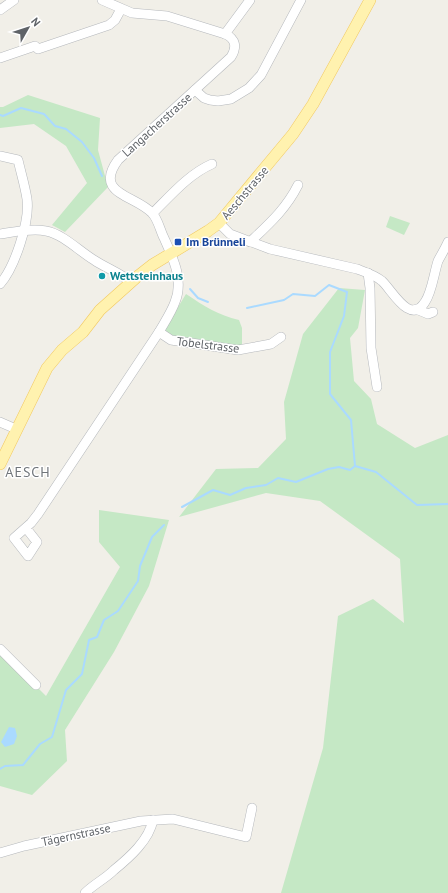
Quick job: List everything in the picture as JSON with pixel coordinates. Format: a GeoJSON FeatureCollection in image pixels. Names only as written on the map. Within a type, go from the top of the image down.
{"type":"FeatureCollection","features":[{"type":"Feature","properties":{"kind":"main road","name":"Aeschstrasse"},"geometry":{"type":"LineString","coordinates":[[0,464],[47,368],[55,357],[83,332],[109,301],[145,270],[208,231],[225,217],[293,134],[313,104],[370,0]]}},
{"type":"Feature","properties":{"kind":"street"},"geometry":{"type":"LineString","coordinates":[[0,10],[14,0]]}},
{"type":"Feature","properties":{"kind":"street"},"geometry":{"type":"LineString","coordinates":[[102,0],[121,9],[138,14],[167,16],[225,34],[250,0]]}},
{"type":"Feature","properties":{"kind":"street"},"geometry":{"type":"LineString","coordinates":[[195,90],[204,98],[218,101],[232,99],[249,88],[261,75],[301,0]]}},
{"type":"Feature","properties":{"kind":"street"},"geometry":{"type":"LineString","coordinates":[[0,58],[35,46],[38,49],[109,25],[115,20],[121,9]]}},
{"type":"Feature","properties":{"kind":"street","name":"Langacherstrasse"},"geometry":{"type":"LineString","coordinates":[[153,213],[117,191],[110,180],[112,169],[118,160],[231,57],[235,50],[234,42],[230,36],[225,34]]}},
{"type":"Feature","properties":{"kind":"street"},"geometry":{"type":"LineString","coordinates":[[0,156],[18,160],[27,200],[24,230],[17,252],[9,272],[0,284]]}},
{"type":"Feature","properties":{"kind":"street"},"geometry":{"type":"LineString","coordinates":[[26,528],[38,514],[159,332],[175,303],[178,294],[178,274],[153,213],[178,188],[201,169],[212,164]]}},
{"type":"Feature","properties":{"kind":"street"},"geometry":{"type":"LineString","coordinates":[[250,242],[279,214],[292,197],[298,186]]}},
{"type":"Feature","properties":{"kind":"street"},"geometry":{"type":"LineString","coordinates":[[219,223],[230,234],[270,249],[357,269],[381,281],[401,305],[406,308],[416,309],[428,314],[433,312]]}},
{"type":"Feature","properties":{"kind":"street"},"geometry":{"type":"LineString","coordinates":[[0,234],[24,230],[47,231],[64,238],[93,260],[131,282]]}},
{"type":"Feature","properties":{"kind":"street"},"geometry":{"type":"LineString","coordinates":[[416,309],[421,307],[426,301],[438,260],[448,242]]}},
{"type":"Feature","properties":{"kind":"street"},"geometry":{"type":"LineString","coordinates":[[368,274],[370,288],[371,348],[377,387]]}},
{"type":"Feature","properties":{"kind":"street","name":"Tobelstrasse"},"geometry":{"type":"LineString","coordinates":[[159,332],[171,340],[238,350],[271,344],[281,337]]}},
{"type":"Feature","properties":{"kind":"street"},"geometry":{"type":"LineString","coordinates":[[0,422],[16,429]]}},
{"type":"Feature","properties":{"kind":"street"},"geometry":{"type":"LineString","coordinates":[[0,649],[36,685]]}},
{"type":"Feature","properties":{"kind":"street","name":"Tägernstrasse"},"geometry":{"type":"LineString","coordinates":[[0,853],[40,842],[152,820],[173,819],[246,837],[252,808]]}},
{"type":"Feature","properties":{"kind":"street"},"geometry":{"type":"LineString","coordinates":[[85,893],[92,885],[114,871],[141,844],[151,830],[152,820]]}},
{"type":"Feature","properties":{"kind":"green space"},"geometry":{"type":"Polygon","coordinates":[[[28,95],[100,118],[98,150],[108,187],[65,232],[52,225],[87,183],[66,146],[34,124],[0,128],[0,107],[28,95]]]}},
{"type":"Feature","properties":{"kind":"green space"},"geometry":{"type":"Polygon","coordinates":[[[390,216],[410,223],[404,235],[386,227],[390,216]]]}},
{"type":"Feature","properties":{"kind":"green space"},"geometry":{"type":"Polygon","coordinates":[[[339,288],[365,290],[358,328],[350,338],[354,381],[371,399],[377,424],[415,448],[448,435],[448,893],[281,893],[323,748],[338,616],[373,599],[404,623],[400,559],[320,501],[266,493],[179,517],[216,469],[258,468],[286,439],[284,402],[303,334],[339,288]]]}},
{"type":"Feature","properties":{"kind":"green space"},"geometry":{"type":"Polygon","coordinates":[[[186,294],[211,310],[224,316],[239,320],[242,328],[242,346],[173,340],[163,332],[186,294]]]}},
{"type":"Feature","properties":{"kind":"green space"},"geometry":{"type":"Polygon","coordinates":[[[99,510],[169,520],[149,586],[114,652],[65,730],[67,761],[32,795],[0,786],[0,650],[46,696],[120,567],[99,542],[99,510]]]}},
{"type":"Feature","properties":{"kind":"water"},"geometry":{"type":"Polygon","coordinates":[[[9,727],[15,728],[17,736],[14,744],[5,747],[1,742],[9,727]]]}},
{"type":"Feature","properties":{"kind":"waterway"},"geometry":{"type":"LineString","coordinates":[[0,115],[3,116],[21,108],[44,114],[55,126],[66,129],[82,142],[94,158],[102,176]]}},
{"type":"Feature","properties":{"kind":"waterway"},"geometry":{"type":"LineString","coordinates":[[247,308],[284,300],[293,294],[315,296],[329,285],[347,292],[344,316],[330,352],[330,394],[351,420],[355,466]]}},
{"type":"Feature","properties":{"kind":"waterway"},"geometry":{"type":"LineString","coordinates":[[190,289],[198,298],[208,302]]}},
{"type":"Feature","properties":{"kind":"waterway"},"geometry":{"type":"LineString","coordinates":[[182,507],[213,490],[230,495],[246,488],[266,485],[278,478],[296,482],[328,469],[339,467],[350,470],[355,466],[376,472],[417,505],[448,504]]}},
{"type":"Feature","properties":{"kind":"waterway"},"geometry":{"type":"LineString","coordinates":[[0,769],[5,766],[23,765],[40,744],[52,737],[66,690],[82,674],[89,640],[97,637],[104,620],[118,611],[138,581],[140,566],[152,537],[164,525]]}},
{"type":"Feature","properties":{"kind":"place","name":"Im Brünneli"},"geometry":{"type":"Point","coordinates":[178,242]}},
{"type":"Feature","properties":{"kind":"place","name":"Wettsteinhaus"},"geometry":{"type":"Point","coordinates":[102,276]}},
{"type":"Feature","properties":{"kind":"district","name":"AESCH"},"geometry":{"type":"Point","coordinates":[28,472]}}]}
